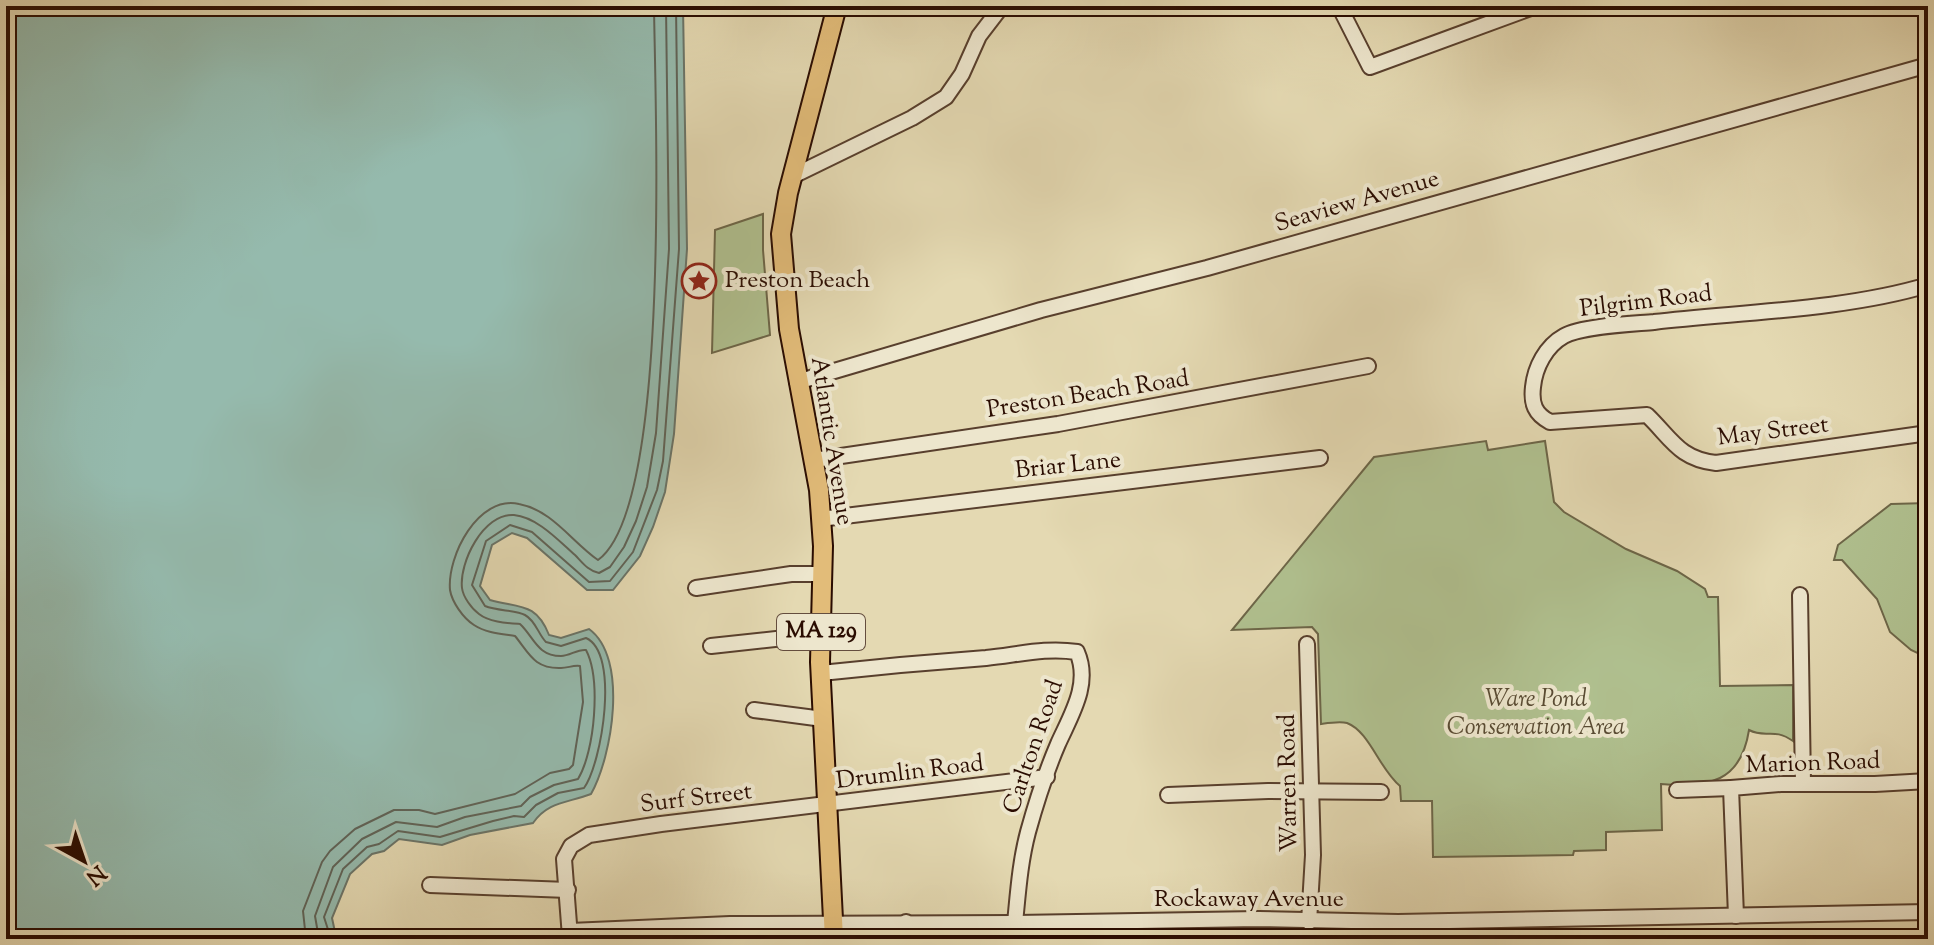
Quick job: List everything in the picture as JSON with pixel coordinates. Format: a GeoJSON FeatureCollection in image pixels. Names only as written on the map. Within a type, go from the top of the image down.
{"type":"FeatureCollection","features":[{"type":"Feature","properties":{"kind":"main road","name":"Atlantic Avenue"},"geometry":{"type":"LineString","coordinates":[[834,931],[821,673],[820,519],[814,460],[797,382],[785,299],[781,249],[782,221],[837,6]]}},
{"type":"Feature","properties":{"kind":"street"},"geometry":{"type":"LineString","coordinates":[[793,176],[912,118],[946,97],[962,74],[979,36],[1002,6]]}},
{"type":"Feature","properties":{"kind":"street"},"geometry":{"type":"LineString","coordinates":[[1339,6],[1370,67],[1536,6]]}},
{"type":"Feature","properties":{"kind":"street","name":"Seaview Avenue"},"geometry":{"type":"LineString","coordinates":[[797,382],[999,322],[1207,268],[1928,65]]}},
{"type":"Feature","properties":{"kind":"street","name":"Pilgrim Road"},"geometry":{"type":"LineString","coordinates":[[1641,414],[1550,422],[1540,416],[1532,398],[1533,383],[1544,355],[1567,334],[1829,304],[1928,285]]}},
{"type":"Feature","properties":{"kind":"street","name":"Preston Beach Road"},"geometry":{"type":"LineString","coordinates":[[814,460],[1058,424],[1368,366]]}},
{"type":"Feature","properties":{"kind":"street","name":"May Street"},"geometry":{"type":"LineString","coordinates":[[1641,414],[1650,417],[1682,452],[1700,461],[1716,463],[1928,433]]}},
{"type":"Feature","properties":{"kind":"street","name":"Briar Lane"},"geometry":{"type":"LineString","coordinates":[[820,519],[1320,458]]}},
{"type":"Feature","properties":{"kind":"street"},"geometry":{"type":"LineString","coordinates":[[696,588],[791,574],[822,574]]}},
{"type":"Feature","properties":{"kind":"street"},"geometry":{"type":"LineString","coordinates":[[1800,595],[1803,784]]}},
{"type":"Feature","properties":{"kind":"street"},"geometry":{"type":"LineString","coordinates":[[711,646],[821,634]]}},
{"type":"Feature","properties":{"kind":"street","name":"Warren Road"},"geometry":{"type":"LineString","coordinates":[[1307,644],[1313,855],[1309,922]]}},
{"type":"Feature","properties":{"kind":"street","name":"Carlton Road"},"geometry":{"type":"LineString","coordinates":[[821,673],[1054,648],[1077,652],[1083,666],[1077,703],[1057,746],[1028,832],[1019,877],[1015,923]]}},
{"type":"Feature","properties":{"kind":"street"},"geometry":{"type":"LineString","coordinates":[[754,710],[823,719]]}},
{"type":"Feature","properties":{"kind":"street","name":"Drumlin Road"},"geometry":{"type":"LineString","coordinates":[[826,806],[1047,777]]}},
{"type":"Feature","properties":{"kind":"street","name":"Marion Road"},"geometry":{"type":"LineString","coordinates":[[1736,916],[1731,788],[1928,781]]}},
{"type":"Feature","properties":{"kind":"street"},"geometry":{"type":"LineString","coordinates":[[1677,790],[1731,788]]}},
{"type":"Feature","properties":{"kind":"street"},"geometry":{"type":"LineString","coordinates":[[1168,795],[1311,790],[1381,792]]}},
{"type":"Feature","properties":{"kind":"street","name":"Surf Street"},"geometry":{"type":"LineString","coordinates":[[568,890],[564,859],[574,844],[589,835],[826,806]]}},
{"type":"Feature","properties":{"kind":"street"},"geometry":{"type":"LineString","coordinates":[[430,885],[568,890],[570,935]]}},
{"type":"Feature","properties":{"kind":"street","name":"Rockaway Avenue"},"geometry":{"type":"LineString","coordinates":[[570,935],[730,924],[834,931],[906,922],[1259,919],[1398,922],[1928,912]]}},
{"type":"Feature","properties":{"kind":"street"},"geometry":{"type":"LineString","coordinates":[[905,939],[906,922]]}},
{"type":"Feature","properties":{"kind":"street"},"geometry":{"type":"LineString","coordinates":[[1397,939],[1398,922]]}},
{"type":"Feature","properties":{"kind":"green space"},"geometry":{"type":"Polygon","coordinates":[[[763,214],[770,335],[712,353],[715,230],[763,214]]]}},
{"type":"Feature","properties":{"kind":"green space","name":"Ware Pond Conservation Area"},"geometry":{"type":"Polygon","coordinates":[[[1486,441],[1488,450],[1545,441],[1554,502],[1564,512],[1626,549],[1677,571],[1705,589],[1708,597],[1718,597],[1720,686],[1793,685],[1793,741],[1780,735],[1749,730],[1739,761],[1720,778],[1694,785],[1661,784],[1662,830],[1606,832],[1606,850],[1574,851],[1573,855],[1433,857],[1432,801],[1401,801],[1400,786],[1355,727],[1338,722],[1321,724],[1318,634],[1312,627],[1232,630],[1374,457],[1486,441]]]}},
{"type":"Feature","properties":{"kind":"green space"},"geometry":{"type":"Polygon","coordinates":[[[1928,503],[1928,658],[1911,650],[1890,632],[1877,599],[1842,560],[1834,560],[1838,545],[1891,504],[1928,503]]]}},
{"type":"Feature","properties":{"kind":"water"},"geometry":{"type":"Polygon","coordinates":[[[6,6],[683,6],[687,249],[674,434],[665,492],[653,527],[640,556],[613,590],[587,590],[527,538],[512,533],[492,545],[480,586],[490,600],[532,612],[544,624],[549,635],[561,638],[589,629],[601,643],[609,662],[613,708],[599,777],[591,794],[545,810],[533,823],[470,835],[442,845],[399,839],[384,851],[372,854],[350,874],[332,918],[335,932],[342,939],[6,939],[6,6]]]}},
{"type":"Feature","properties":{"kind":"place","name":"Preston Beach"},"geometry":{"type":"Point","coordinates":[699,281]}}]}
